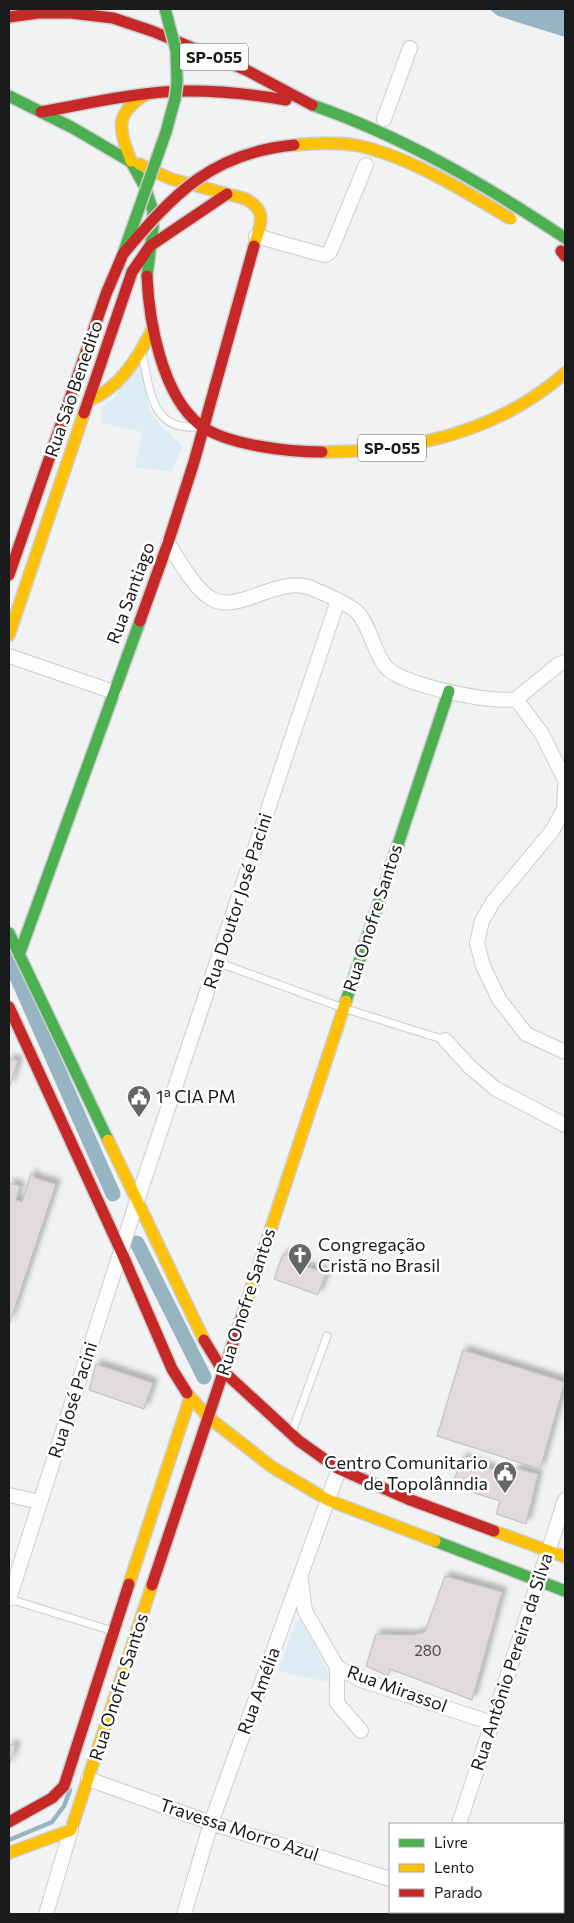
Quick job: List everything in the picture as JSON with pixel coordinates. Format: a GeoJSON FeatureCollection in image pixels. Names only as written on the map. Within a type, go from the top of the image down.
{"type":"FeatureCollection","features":[{"type":"Feature","properties":{"kind":"main road"},"geometry":{"type":"LineString","coordinates":[[9,575],[106,294],[123,254],[158,156],[175,97],[177,66],[175,41],[165,9]]}},
{"type":"Feature","properties":{"kind":"main road","name":"SP-055"},"geometry":{"type":"LineString","coordinates":[[9,17],[38,13],[71,13],[113,18],[152,31],[246,70],[305,103]]}},
{"type":"Feature","properties":{"kind":"main road","name":"SP-055"},"geometry":{"type":"LineString","coordinates":[[41,112],[146,94],[213,91],[255,94],[305,103],[342,116],[426,155],[511,202],[565,238]]}},
{"type":"Feature","properties":{"kind":"main road","name":"SP-055"},"geometry":{"type":"LineString","coordinates":[[146,94],[128,106],[123,112],[120,125],[121,135],[131,161],[146,188],[154,209],[154,227],[147,277],[153,328],[176,394],[203,427],[244,443],[264,447],[308,451],[355,451],[402,447],[431,442],[467,430],[531,399],[557,382],[565,373]]}},
{"type":"Feature","properties":{"kind":"main road"},"geometry":{"type":"LineString","coordinates":[[9,96],[131,161],[171,178],[227,194]]}},
{"type":"Feature","properties":{"kind":"main road"},"geometry":{"type":"LineString","coordinates":[[123,254],[172,200],[210,169],[228,160],[262,150],[308,143],[340,144],[376,150],[468,192],[515,222]]}},
{"type":"Feature","properties":{"kind":"main road","name":"Rua Santiago"},"geometry":{"type":"LineString","coordinates":[[20,956],[168,543],[194,462],[262,218],[260,210],[246,199],[227,194]]}},
{"type":"Feature","properties":{"kind":"main road","name":"Rua São Benedito"},"geometry":{"type":"LineString","coordinates":[[9,635],[132,272],[150,246],[227,194]]}},
{"type":"Feature","properties":{"kind":"main road"},"geometry":{"type":"LineString","coordinates":[[88,401],[104,394],[115,385],[142,350],[153,328]]}},
{"type":"Feature","properties":{"kind":"main road","name":"Rua Onofre Santos"},"geometry":{"type":"LineString","coordinates":[[71,1830],[449,691]]}},
{"type":"Feature","properties":{"kind":"main road"},"geometry":{"type":"LineString","coordinates":[[9,932],[200,1333],[223,1371],[292,1434],[339,1469],[408,1499],[565,1557]]}},
{"type":"Feature","properties":{"kind":"main road"},"geometry":{"type":"LineString","coordinates":[[9,1007],[121,1251],[172,1369],[190,1398],[208,1417],[272,1467],[328,1500],[565,1591]]}},
{"type":"Feature","properties":{"kind":"main road","name":"Rua Onofre Santos"},"geometry":{"type":"LineString","coordinates":[[9,1822],[52,1798],[64,1786],[190,1398]]}},
{"type":"Feature","properties":{"kind":"main road"},"geometry":{"type":"LineString","coordinates":[[9,1853],[71,1830]]}},
{"type":"Feature","properties":{"kind":"street"},"geometry":{"type":"LineString","coordinates":[[384,118],[410,48]]}},
{"type":"Feature","properties":{"kind":"street"},"geometry":{"type":"LineString","coordinates":[[256,236],[320,254],[325,255],[330,252],[366,165]]}},
{"type":"Feature","properties":{"kind":"street"},"geometry":{"type":"LineString","coordinates":[[168,543],[199,588],[212,599],[223,603],[239,600],[280,586],[292,585],[309,587],[338,600],[359,613],[386,668],[406,680],[479,698],[507,701],[516,699],[559,664],[565,662]]}},
{"type":"Feature","properties":{"kind":"street","name":"Rua Doutor José Pacini"},"geometry":{"type":"LineString","coordinates":[[137,1201],[338,600]]}},
{"type":"Feature","properties":{"kind":"street"},"geometry":{"type":"LineString","coordinates":[[9,656],[114,692]]}},
{"type":"Feature","properties":{"kind":"street"},"geometry":{"type":"LineString","coordinates":[[516,699],[542,734],[565,780]]}},
{"type":"Feature","properties":{"kind":"street"},"geometry":{"type":"LineString","coordinates":[[565,788],[564,809],[552,831],[493,902],[482,921],[477,943],[483,966],[499,999],[526,1034],[565,1052]]}},
{"type":"Feature","properties":{"kind":"street"},"geometry":{"type":"LineString","coordinates":[[445,1040],[471,1068],[496,1088],[565,1125]]}},
{"type":"Feature","properties":{"kind":"street","name":"Rua José Pacini"},"geometry":{"type":"LineString","coordinates":[[9,1599],[137,1201]]}},
{"type":"Feature","properties":{"kind":"street","name":"Rua Amélia"},"geometry":{"type":"LineString","coordinates":[[184,1914],[211,1823],[339,1469]]}},
{"type":"Feature","properties":{"kind":"street"},"geometry":{"type":"LineString","coordinates":[[9,1494],[40,1502]]}},
{"type":"Feature","properties":{"kind":"street","name":"Rua Antônio Pereira da Silva"},"geometry":{"type":"LineString","coordinates":[[459,1823],[565,1500]]}},
{"type":"Feature","properties":{"kind":"street","name":"Rua Mirassol"},"geometry":{"type":"LineString","coordinates":[[300,1579],[306,1611],[337,1667],[361,1680],[492,1722]]}},
{"type":"Feature","properties":{"kind":"street"},"geometry":{"type":"LineString","coordinates":[[337,1667],[337,1703],[361,1731]]}},
{"type":"Feature","properties":{"kind":"street","name":"Travessa Morro Azul"},"geometry":{"type":"LineString","coordinates":[[88,1780],[211,1823],[389,1879]]}},
{"type":"Feature","properties":{"kind":"street","name":"Rua Onofre Santos"},"geometry":{"type":"LineString","coordinates":[[46,1914],[71,1830]]}},
{"type":"Feature","properties":{"kind":"lane"},"geometry":{"type":"LineString","coordinates":[[142,350],[150,391],[158,412],[176,426],[189,428],[203,427]]}},
{"type":"Feature","properties":{"kind":"lane"},"geometry":{"type":"LineString","coordinates":[[217,962],[344,1008],[445,1040]]}},
{"type":"Feature","properties":{"kind":"lane"},"geometry":{"type":"LineString","coordinates":[[292,1434],[327,1336]]}},
{"type":"Feature","properties":{"kind":"lane"},"geometry":{"type":"LineString","coordinates":[[9,1599],[115,1632]]}},
{"type":"Feature","properties":{"kind":"shaded area"},"geometry":{"type":"Polygon","coordinates":[[[140,358],[149,408],[159,424],[183,447],[171,472],[135,467],[142,432],[102,423],[101,408],[114,398],[140,358]]]}},
{"type":"Feature","properties":{"kind":"shaded area"},"geometry":{"type":"Polygon","coordinates":[[[303,1620],[333,1683],[278,1671],[296,1621],[303,1620]]]}},
{"type":"Feature","properties":{"kind":"water"},"geometry":{"type":"Polygon","coordinates":[[[489,9],[565,9],[565,37],[498,16],[489,9]]]}},
{"type":"Feature","properties":{"kind":"building"},"geometry":{"type":"Polygon","coordinates":[[[9,1058],[18,1061],[9,1089],[9,1058]]]}},
{"type":"Feature","properties":{"kind":"building"},"geometry":{"type":"Polygon","coordinates":[[[31,1173],[36,1178],[56,1184],[9,1325],[9,1183],[20,1186],[16,1200],[22,1202],[31,1173]]]}},
{"type":"Feature","properties":{"kind":"building","name":"Congregação Cristã no Brasil"},"geometry":{"type":"Polygon","coordinates":[[[283,1254],[296,1258],[295,1263],[326,1273],[318,1295],[274,1279],[283,1254]]]}},
{"type":"Feature","properties":{"kind":"building"},"geometry":{"type":"Polygon","coordinates":[[[463,1350],[565,1382],[540,1469],[437,1436],[463,1350]]]}},
{"type":"Feature","properties":{"kind":"building"},"geometry":{"type":"Polygon","coordinates":[[[96,1364],[153,1383],[144,1409],[89,1390],[96,1364]]]}},
{"type":"Feature","properties":{"kind":"building","name":"Centro Comunitario de Topolânndia"},"geometry":{"type":"Polygon","coordinates":[[[462,1458],[512,1477],[515,1468],[538,1474],[526,1524],[496,1514],[500,1501],[452,1486],[462,1458]]]}},
{"type":"Feature","properties":{"kind":"building"},"geometry":{"type":"Polygon","coordinates":[[[445,1576],[502,1592],[472,1700],[390,1669],[388,1676],[366,1666],[376,1634],[413,1635],[425,1632],[445,1576]]]}},
{"type":"Feature","properties":{"kind":"building"},"geometry":{"type":"Polygon","coordinates":[[[9,1744],[16,1746],[9,1766],[9,1744]]]}},
{"type":"Feature","properties":{"kind":"waterway"},"geometry":{"type":"LineString","coordinates":[[9,959],[113,1194]]}},
{"type":"Feature","properties":{"kind":"waterway"},"geometry":{"type":"LineString","coordinates":[[137,1243],[204,1377]]}},
{"type":"Feature","properties":{"kind":"waterway"},"geometry":{"type":"LineString","coordinates":[[9,1840],[52,1822],[64,1806],[70,1790]]}},
{"type":"Feature","properties":{"kind":"traffic: fast"},"geometry":{"type":"LineString","coordinates":[[124,251],[166,132],[175,99],[177,82],[176,50],[165,9]]}},
{"type":"Feature","properties":{"kind":"traffic: fast"},"geometry":{"type":"LineString","coordinates":[[9,96],[73,128],[131,162],[145,187],[153,211],[153,228],[147,276]]}},
{"type":"Feature","properties":{"kind":"traffic: fast"},"geometry":{"type":"LineString","coordinates":[[312,105],[378,131],[443,163],[505,199],[565,238]]}},
{"type":"Feature","properties":{"kind":"traffic: fast"},"geometry":{"type":"LineString","coordinates":[[19,955],[140,621]]}},
{"type":"Feature","properties":{"kind":"traffic: fast"},"geometry":{"type":"LineString","coordinates":[[346,1001],[449,691]]}},
{"type":"Feature","properties":{"kind":"traffic: fast"},"geometry":{"type":"LineString","coordinates":[[9,933],[108,1140]]}},
{"type":"Feature","properties":{"kind":"traffic: fast"},"geometry":{"type":"LineString","coordinates":[[435,1541],[565,1591]]}},
{"type":"Feature","properties":{"kind":"traffic: slow"},"geometry":{"type":"LineString","coordinates":[[131,161],[124,140],[122,123],[128,109],[146,94]]}},
{"type":"Feature","properties":{"kind":"traffic: slow"},"geometry":{"type":"LineString","coordinates":[[294,145],[340,143],[375,150],[436,176],[511,219]]}},
{"type":"Feature","properties":{"kind":"traffic: slow"},"geometry":{"type":"LineString","coordinates":[[139,164],[171,179],[246,199],[258,209],[260,214],[261,220],[254,246]]}},
{"type":"Feature","properties":{"kind":"traffic: slow"},"geometry":{"type":"LineString","coordinates":[[88,401],[110,388],[119,380],[134,361],[153,328]]}},
{"type":"Feature","properties":{"kind":"traffic: slow"},"geometry":{"type":"LineString","coordinates":[[322,452],[388,448],[420,443],[451,435],[511,411],[539,394],[565,373]]}},
{"type":"Feature","properties":{"kind":"traffic: slow"},"geometry":{"type":"LineString","coordinates":[[9,635],[84,413]]}},
{"type":"Feature","properties":{"kind":"traffic: slow"},"geometry":{"type":"LineString","coordinates":[[244,1310],[346,1001]]}},
{"type":"Feature","properties":{"kind":"traffic: slow"},"geometry":{"type":"LineString","coordinates":[[108,1140],[204,1340]]}},
{"type":"Feature","properties":{"kind":"traffic: slow"},"geometry":{"type":"LineString","coordinates":[[187,1393],[208,1417],[272,1467],[328,1500],[435,1541]]}},
{"type":"Feature","properties":{"kind":"traffic: slow"},"geometry":{"type":"LineString","coordinates":[[129,1584],[190,1398]]}},
{"type":"Feature","properties":{"kind":"traffic: slow"},"geometry":{"type":"LineString","coordinates":[[494,1531],[565,1557]]}},
{"type":"Feature","properties":{"kind":"traffic: slow"},"geometry":{"type":"LineString","coordinates":[[9,1853],[71,1830],[152,1585]]}},
{"type":"Feature","properties":{"kind":"traffic: jam"},"geometry":{"type":"LineString","coordinates":[[9,17],[38,13],[71,13],[113,18],[152,31],[246,70],[312,105]]}},
{"type":"Feature","properties":{"kind":"traffic: jam"},"geometry":{"type":"LineString","coordinates":[[41,112],[132,95],[178,91],[224,92],[286,100]]}},
{"type":"Feature","properties":{"kind":"traffic: jam"},"geometry":{"type":"LineString","coordinates":[[123,254],[178,195],[217,167],[239,157],[294,145]]}},
{"type":"Feature","properties":{"kind":"traffic: jam"},"geometry":{"type":"LineString","coordinates":[[84,413],[132,272],[150,246],[227,194]]}},
{"type":"Feature","properties":{"kind":"traffic: jam"},"geometry":{"type":"LineString","coordinates":[[140,621],[194,462],[254,246]]}},
{"type":"Feature","properties":{"kind":"traffic: jam"},"geometry":{"type":"LineString","coordinates":[[561,251],[565,256]]}},
{"type":"Feature","properties":{"kind":"traffic: jam"},"geometry":{"type":"LineString","coordinates":[[9,575],[106,294],[123,254]]}},
{"type":"Feature","properties":{"kind":"traffic: jam"},"geometry":{"type":"LineString","coordinates":[[147,276],[151,314],[160,357],[176,396],[187,412],[200,425],[225,438],[276,449],[322,452]]}},
{"type":"Feature","properties":{"kind":"traffic: jam"},"geometry":{"type":"LineString","coordinates":[[9,1007],[121,1251],[172,1369],[187,1393]]}},
{"type":"Feature","properties":{"kind":"traffic: jam"},"geometry":{"type":"LineString","coordinates":[[152,1585],[244,1310]]}},
{"type":"Feature","properties":{"kind":"traffic: jam"},"geometry":{"type":"LineString","coordinates":[[204,1340],[223,1371],[299,1441],[337,1468],[408,1499],[494,1531]]}},
{"type":"Feature","properties":{"kind":"traffic: jam"},"geometry":{"type":"LineString","coordinates":[[9,1822],[52,1798],[64,1786],[129,1584]]}},
{"type":"Feature","properties":{"kind":"place","name":"1ª CIA PM"},"geometry":{"type":"Point","coordinates":[139,1118]}},
{"type":"Feature","properties":{"kind":"place","name":"Congregação Cristã no Brasil"},"geometry":{"type":"Point","coordinates":[300,1276]}},
{"type":"Feature","properties":{"kind":"place","name":"Centro Comunitario de Topolânndia"},"geometry":{"type":"Point","coordinates":[505,1494]}}]}
